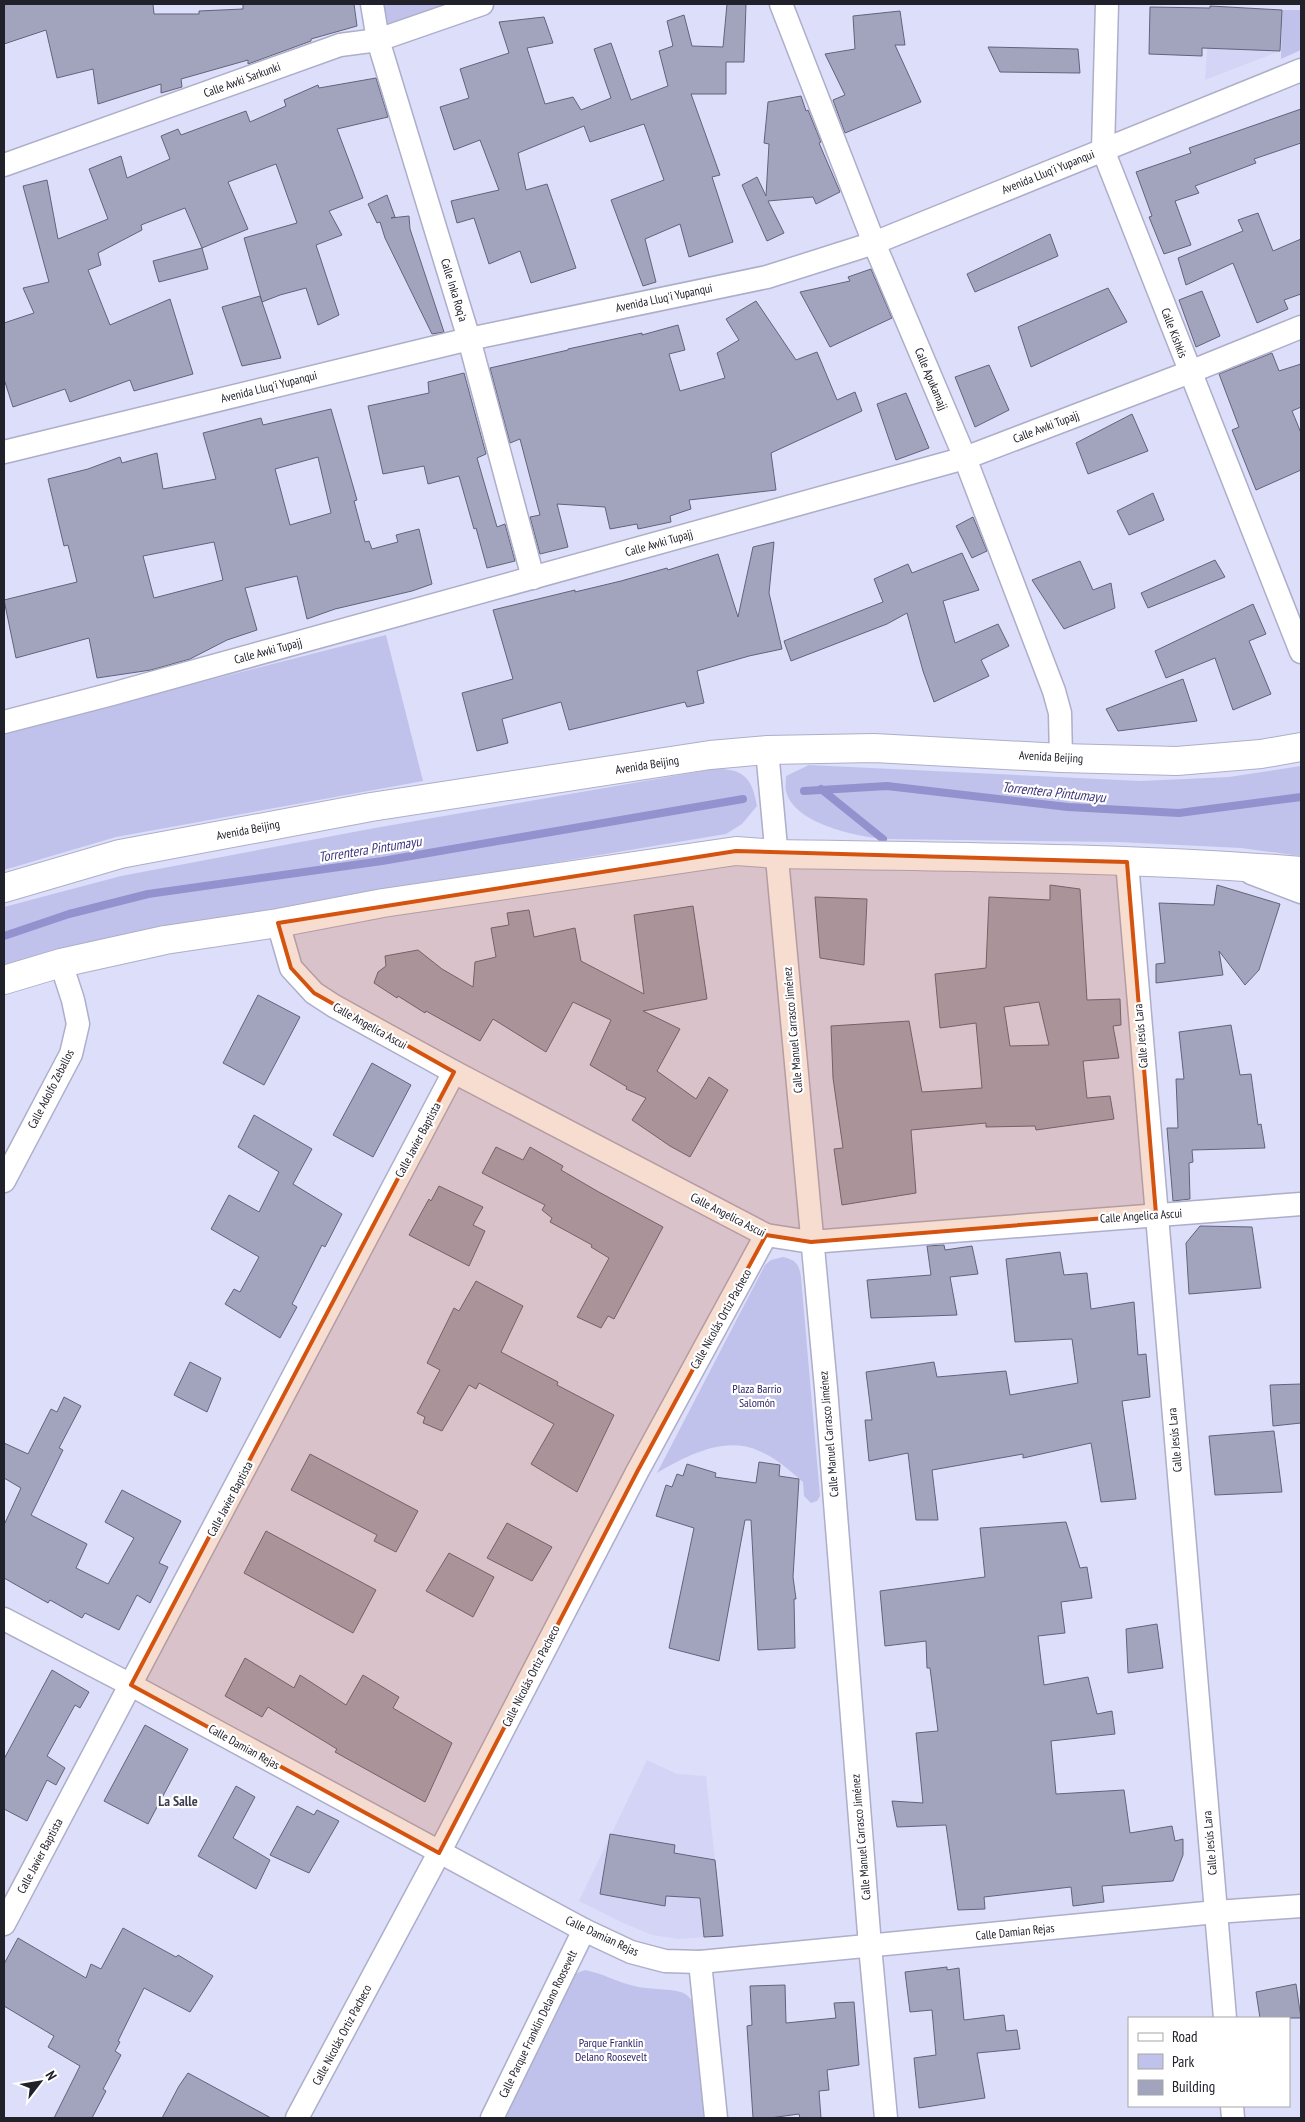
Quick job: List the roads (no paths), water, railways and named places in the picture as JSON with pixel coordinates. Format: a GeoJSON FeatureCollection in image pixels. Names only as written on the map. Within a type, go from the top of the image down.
{"type":"FeatureCollection","features":[{"type":"Feature","properties":{"kind":"main road","name":"Avenida Beijing"},"geometry":{"type":"LineString","coordinates":[[4,888],[120,854],[371,807],[710,755],[767,750],[874,748],[1061,758],[1177,761],[1262,754],[1301,747]]}},
{"type":"Feature","properties":{"kind":"main road"},"geometry":{"type":"LineString","coordinates":[[4,980],[61,963],[165,940],[278,923],[383,903],[736,851],[778,854],[1214,864],[1301,871]]}},
{"type":"Feature","properties":{"kind":"street","name":"Calle Inka Roq'a"},"geometry":{"type":"LineString","coordinates":[[372,4],[378,40],[469,339],[533,578]]}},
{"type":"Feature","properties":{"kind":"street","name":"Calle Awki Sarkunki"},"geometry":{"type":"LineString","coordinates":[[4,165],[340,45],[378,40],[482,4]]}},
{"type":"Feature","properties":{"kind":"street","name":"Calle Apukamajj"},"geometry":{"type":"LineString","coordinates":[[781,4],[874,243],[964,458],[1054,691],[1060,713],[1061,758]]}},
{"type":"Feature","properties":{"kind":"street","name":"Calle Kishkis"},"geometry":{"type":"LineString","coordinates":[[1107,4],[1102,150],[1301,652]]}},
{"type":"Feature","properties":{"kind":"street","name":"Avenida Lluq'i Yupanqui"},"geometry":{"type":"LineString","coordinates":[[4,452],[469,339],[767,277],[874,243],[1301,70]]}},
{"type":"Feature","properties":{"kind":"street","name":"Calle Awki Tupajj"},"geometry":{"type":"LineString","coordinates":[[4,722],[964,458],[1190,372],[1301,327]]}},
{"type":"Feature","properties":{"kind":"street","name":"Calle Manuel Carrasco Jiménez"},"geometry":{"type":"LineString","coordinates":[[767,750],[826,1388],[870,1946],[886,2118]]}},
{"type":"Feature","properties":{"kind":"street","name":"Calle Jesús Lara"},"geometry":{"type":"LineString","coordinates":[[1127,862],[1225,2017]]}},
{"type":"Feature","properties":{"kind":"street"},"geometry":{"type":"LineString","coordinates":[[1214,864],[1260,876],[1301,892]]}},
{"type":"Feature","properties":{"kind":"street","name":"Calle Angelica Ascui"},"geometry":{"type":"LineString","coordinates":[[278,923],[291,968],[314,993],[454,1072],[766,1235],[811,1242],[1301,1204]]}},
{"type":"Feature","properties":{"kind":"street","name":"Calle Adolfo Zeballos"},"geometry":{"type":"LineString","coordinates":[[4,1180],[71,1054],[78,1024],[73,1000],[61,963]]}},
{"type":"Feature","properties":{"kind":"street","name":"Calle Javier Baptista"},"geometry":{"type":"LineString","coordinates":[[4,1924],[454,1072]]}},
{"type":"Feature","properties":{"kind":"street","name":"Calle Nicolás Ortiz Pacheco"},"geometry":{"type":"LineString","coordinates":[[297,2118],[439,1853],[637,1472],[766,1235]]}},
{"type":"Feature","properties":{"kind":"street","name":"Calle Damian Rejas"},"geometry":{"type":"LineString","coordinates":[[4,1619],[131,1685],[584,1930],[630,1952],[665,1961],[700,1962],[1216,1912],[1301,1906]]}},
{"type":"Feature","properties":{"kind":"street","name":"Calle Parque Franklin Delano Roosevelt"},"geometry":{"type":"LineString","coordinates":[[492,2118],[584,1930]]}},
{"type":"Feature","properties":{"kind":"street"},"geometry":{"type":"LineString","coordinates":[[700,1962],[716,2118]]}},
{"type":"Feature","properties":{"kind":"waterway","name":"Torrentera Pintumayu"},"geometry":{"type":"LineString","coordinates":[[804,791],[887,786],[1068,807],[1179,813],[1301,797]]}},
{"type":"Feature","properties":{"kind":"waterway"},"geometry":{"type":"LineString","coordinates":[[821,789],[883,839]]}},
{"type":"Feature","properties":{"kind":"waterway","name":"Torrentera Pintumayu"},"geometry":{"type":"LineString","coordinates":[[4,936],[69,914],[148,894],[382,861],[743,799]]}},
{"type":"Feature","properties":{"kind":"district","name":"La Salle"},"geometry":{"type":"Point","coordinates":[178,1801]}},
{"type":"Feature","properties":{"kind":"park label","name":"Plaza Barrio Salomón"},"geometry":{"type":"Point","coordinates":[757,1396]}},
{"type":"Feature","properties":{"kind":"park label","name":"Parque Franklin Delano Roosevelt"},"geometry":{"type":"Point","coordinates":[611,2050]}}]}
